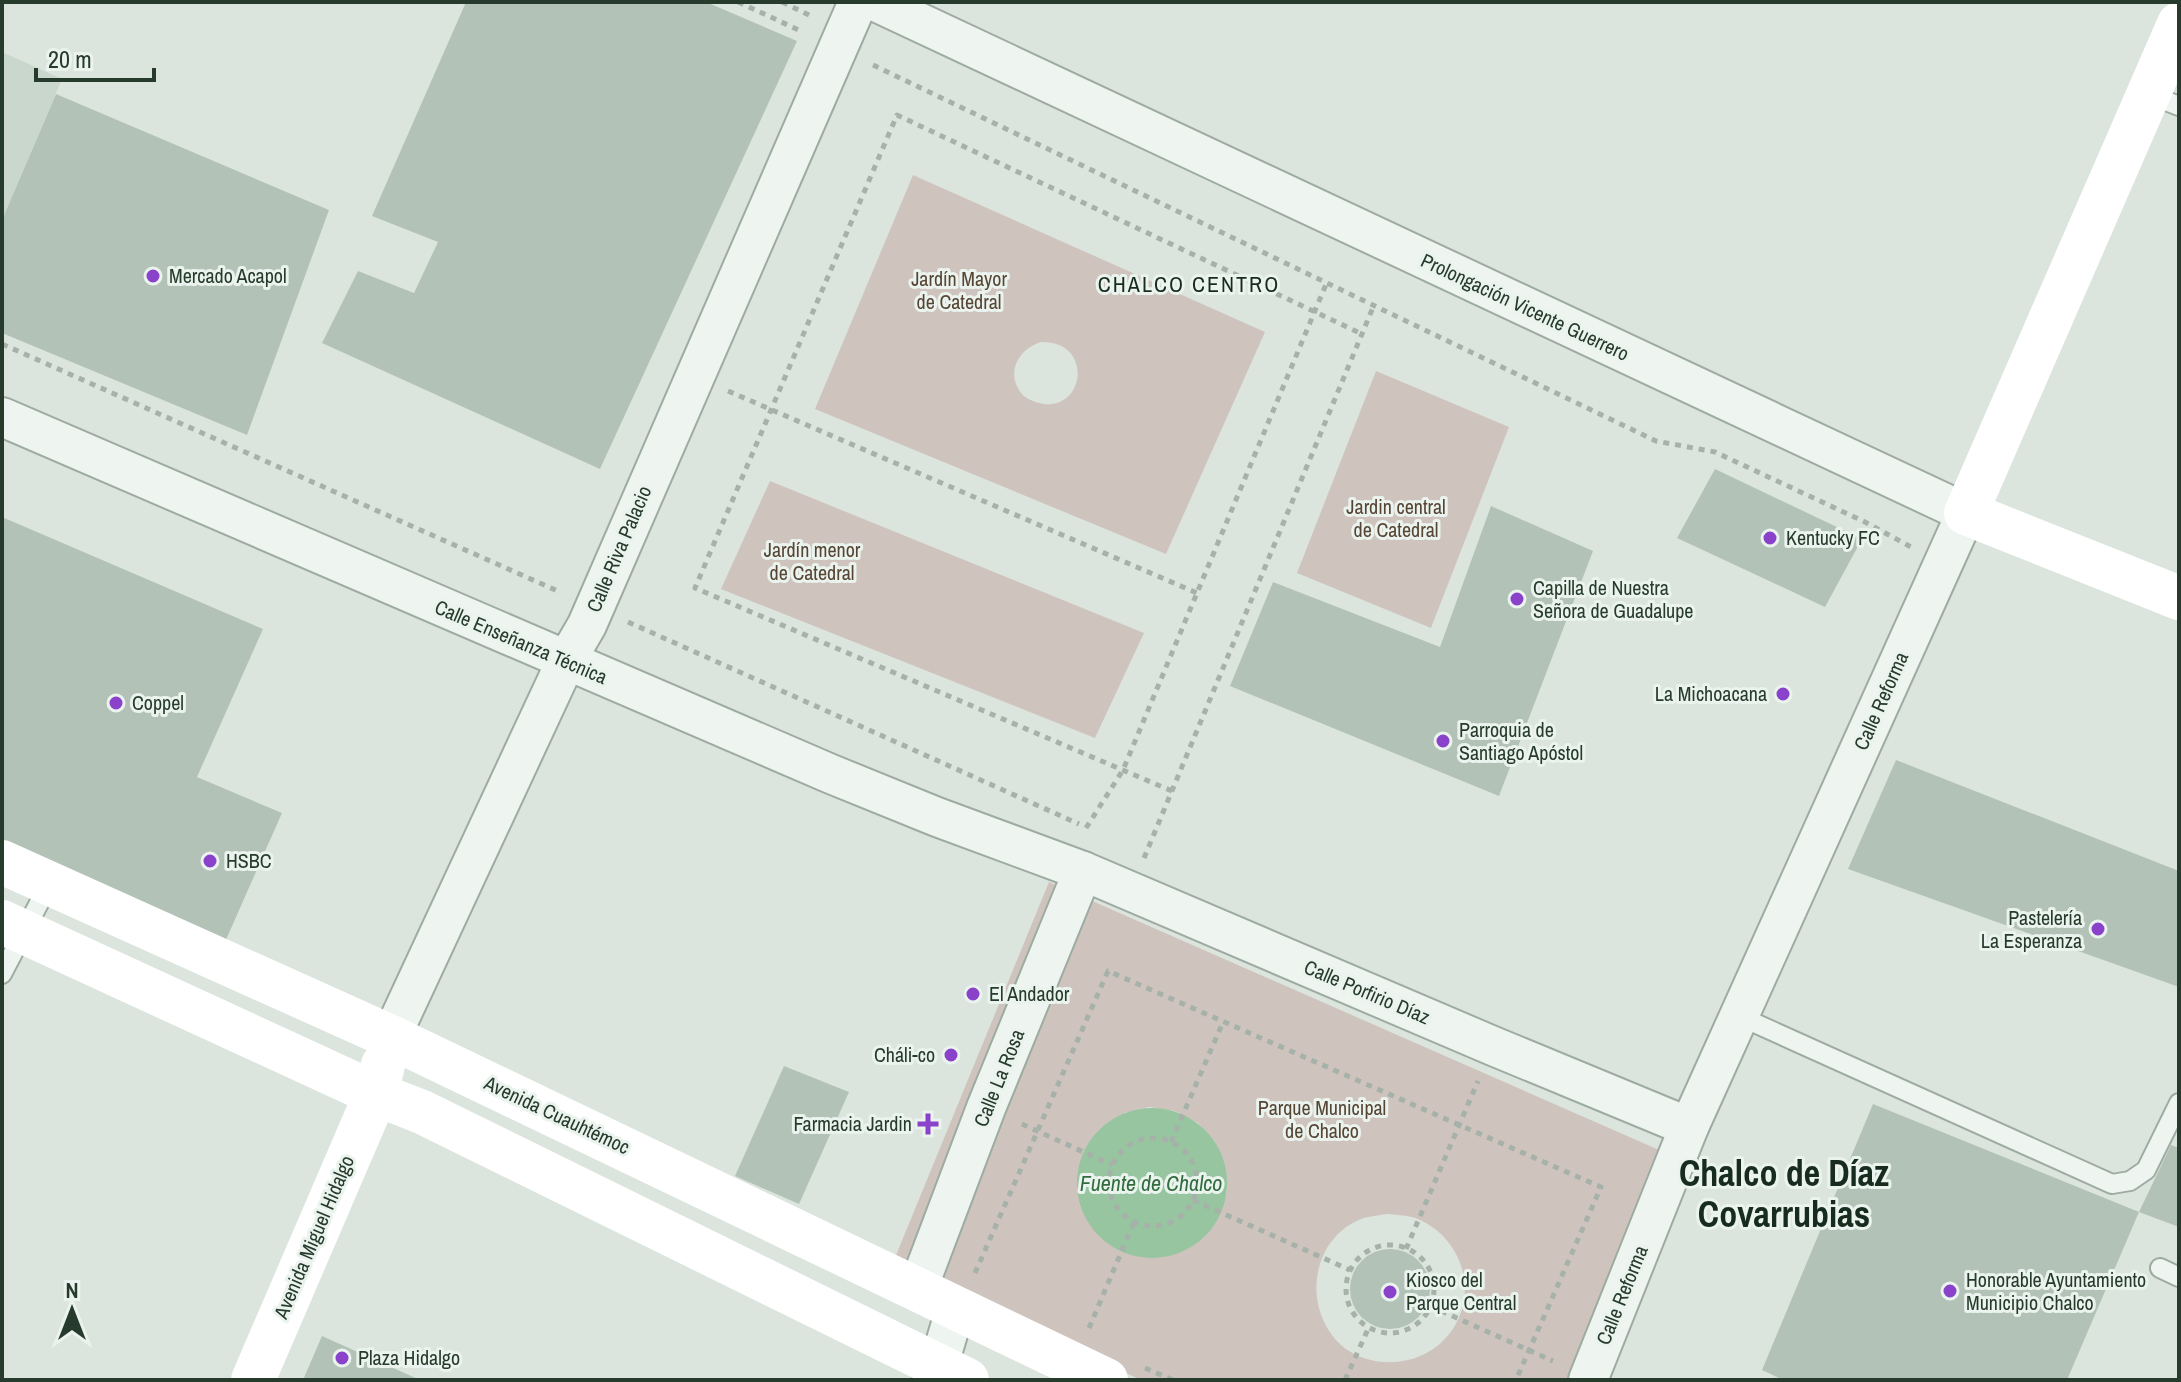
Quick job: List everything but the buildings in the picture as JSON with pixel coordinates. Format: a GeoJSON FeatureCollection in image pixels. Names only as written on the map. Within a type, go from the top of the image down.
{"type":"FeatureCollection","features":[{"type":"Feature","properties":{"kind":"main road","name":"Calle Reforma"},"geometry":{"type":"LineString","coordinates":[[1966,513],[2164,100],[2179,24]]}},
{"type":"Feature","properties":{"kind":"main road","name":"Prolongación Vicente Guerrero"},"geometry":{"type":"LineString","coordinates":[[1966,513],[2179,598]]}},
{"type":"Feature","properties":{"kind":"main road","name":"Avenida Cuauhtémoc"},"geometry":{"type":"LineString","coordinates":[[2,862],[391,1037],[918,1288],[965,1292],[1090,1372]]}},
{"type":"Feature","properties":{"kind":"main road"},"geometry":{"type":"LineString","coordinates":[[13,928],[376,1094],[422,1112],[946,1376]]}},
{"type":"Feature","properties":{"kind":"main road","name":"Calle Riva Palacio"},"geometry":{"type":"LineString","coordinates":[[376,1094],[391,1037]]}},
{"type":"Feature","properties":{"kind":"main road","name":"Avenida Miguel Hidalgo"},"geometry":{"type":"LineString","coordinates":[[253,1380],[376,1094]]}},
{"type":"Feature","properties":{"kind":"street","name":"Calle Riva Palacio"},"geometry":{"type":"LineString","coordinates":[[391,1037],[566,661],[587,625],[858,2]]}},
{"type":"Feature","properties":{"kind":"street","name":"Prolongación Vicente Guerrero"},"geometry":{"type":"LineString","coordinates":[[876,2],[1966,513]]}},
{"type":"Feature","properties":{"kind":"street","name":"Calle Enseñanza Técnica"},"geometry":{"type":"LineString","coordinates":[[2,417],[831,774],[1045,857]]}},
{"type":"Feature","properties":{"kind":"street","name":"Calle Reforma"},"geometry":{"type":"LineString","coordinates":[[1588,1378],[1689,1127],[1966,513]]}},
{"type":"Feature","properties":{"kind":"street","name":"Calle Porfirio Díaz"},"geometry":{"type":"LineString","coordinates":[[1045,857],[1689,1127]]}},
{"type":"Feature","properties":{"kind":"street","name":"Calle La Rosa"},"geometry":{"type":"LineString","coordinates":[[918,1288],[986,1108],[1083,871]]}},
{"type":"Feature","properties":{"kind":"street"},"geometry":{"type":"LineString","coordinates":[[946,1376],[965,1292]]}},
{"type":"Feature","properties":{"kind":"lane"},"geometry":{"type":"LineString","coordinates":[[2,974],[13,928],[49,884]]}},
{"type":"Feature","properties":{"kind":"lane"},"geometry":{"type":"LineString","coordinates":[[1739,1016],[2112,1184],[2130,1181],[2146,1170],[2179,1103]]}},
{"type":"Feature","properties":{"kind":"lane"},"geometry":{"type":"LineString","coordinates":[[2160,1268],[2179,1277]]}},
{"type":"Feature","properties":{"kind":"path"},"geometry":{"type":"LineString","coordinates":[[738,2],[1656,441],[1715,452],[1865,522],[1943,564]]}},
{"type":"Feature","properties":{"kind":"path"},"geometry":{"type":"LineString","coordinates":[[1172,791],[695,588],[897,115],[1362,334]]}},
{"type":"Feature","properties":{"kind":"path"},"geometry":{"type":"LineString","coordinates":[[1086,828],[1123,770],[1327,282]]}},
{"type":"Feature","properties":{"kind":"path"},"geometry":{"type":"LineString","coordinates":[[1130,891],[1374,305]]}},
{"type":"Feature","properties":{"kind":"path"},"geometry":{"type":"LineString","coordinates":[[694,376],[1197,593]]}},
{"type":"Feature","properties":{"kind":"path"},"geometry":{"type":"LineString","coordinates":[[965,1292],[1108,971],[1601,1187],[1516,1380]]}},
{"type":"Feature","properties":{"kind":"path"},"geometry":{"type":"LineString","coordinates":[[1171,1142],[1223,1022]]}},
{"type":"Feature","properties":{"kind":"path"},"geometry":{"type":"LineString","coordinates":[[1406,1249],[1493,1046]]}},
{"type":"Feature","properties":{"kind":"path"},"geometry":{"type":"LineString","coordinates":[[986,1108],[1112,1165]]}},
{"type":"Feature","properties":{"kind":"path"},"geometry":{"type":"LineString","coordinates":[[1150,1137],[1171,1142],[1188,1155],[1195,1168],[1197,1182],[1193,1200],[1177,1219],[1163,1225],[1148,1226],[1134,1222],[1122,1214],[1113,1202],[1109,1188],[1112,1165],[1123,1148],[1135,1141],[1150,1137]]}},
{"type":"Feature","properties":{"kind":"path"},"geometry":{"type":"LineString","coordinates":[[1193,1200],[1350,1270]]}},
{"type":"Feature","properties":{"kind":"path"},"geometry":{"type":"LineString","coordinates":[[1090,1372],[1134,1222]]}},
{"type":"Feature","properties":{"kind":"path"},"geometry":{"type":"LineString","coordinates":[[1387,1245],[1415,1253],[1425,1262],[1435,1289],[1425,1316],[1401,1332],[1386,1333],[1359,1321],[1350,1309],[1346,1296],[1350,1270],[1360,1256],[1373,1248],[1387,1245]]}},
{"type":"Feature","properties":{"kind":"path"},"geometry":{"type":"LineString","coordinates":[[1430,1306],[1588,1378]]}},
{"type":"Feature","properties":{"kind":"path"},"geometry":{"type":"LineString","coordinates":[[1345,1380],[1369,1327]]}},
{"type":"Feature","properties":{"kind":"shaded area"},"geometry":{"type":"Polygon","coordinates":[[[2,52],[62,79],[2,220],[2,52]]]}},
{"type":"Feature","properties":{"kind":"green space","name":"Jardín Mayor de Catedral"},"geometry":{"type":"Polygon","coordinates":[[[913,175],[1265,332],[1166,554],[815,409],[913,175]],[[1041,342],[1027,349],[1018,360],[1015,382],[1028,398],[1054,404],[1074,389],[1078,377],[1076,364],[1070,353],[1059,345],[1041,342]]]}},
{"type":"Feature","properties":{"kind":"green space","name":"Jardin central de Catedral"},"geometry":{"type":"Polygon","coordinates":[[[1376,371],[1509,427],[1431,628],[1297,573],[1376,371]]]}},
{"type":"Feature","properties":{"kind":"green space","name":"Jardín menor de Catedral"},"geometry":{"type":"Polygon","coordinates":[[[770,481],[1144,633],[1095,738],[721,589],[770,481]]]}},
{"type":"Feature","properties":{"kind":"green space","name":"Parque Municipal de Chalco"},"geometry":{"type":"Polygon","coordinates":[[[1049,882],[1666,1153],[1570,1380],[1141,1380],[892,1265],[1049,882]],[[1149,1107],[1124,1113],[1219,1216],[1227,1191],[1215,1142],[1198,1123],[1175,1111],[1149,1107]],[[1388,1214],[1364,1218],[1347,1226],[1334,1238],[1325,1252],[1316,1286],[1323,1320],[1337,1341],[1355,1354],[1384,1362],[1409,1360],[1430,1351],[1447,1337],[1458,1320],[1464,1299],[1464,1278],[1457,1256],[1443,1236],[1416,1218],[1388,1214]]]}},
{"type":"Feature","properties":{"kind":"water","name":"Fuente de Chalco"},"geometry":{"type":"Polygon","coordinates":[[[1152,1108],[1181,1114],[1205,1130],[1221,1154],[1227,1183],[1221,1212],[1205,1236],[1181,1252],[1152,1258],[1123,1252],[1099,1236],[1083,1212],[1077,1183],[1083,1154],[1099,1130],[1123,1114],[1152,1108]]]}},
{"type":"Feature","properties":{"kind":"place","name":"Mercado Acapol"},"geometry":{"type":"Point","coordinates":[153,276]}},
{"type":"Feature","properties":{"kind":"place","name":"Kentucky FC"},"geometry":{"type":"Point","coordinates":[1770,538]}},
{"type":"Feature","properties":{"kind":"place","name":"Capilla de Nuestra Señora de Guadalupe"},"geometry":{"type":"Point","coordinates":[1517,599]}},
{"type":"Feature","properties":{"kind":"place","name":"La Michoacana"},"geometry":{"type":"Point","coordinates":[1783,694]}},
{"type":"Feature","properties":{"kind":"place","name":"Coppel"},"geometry":{"type":"Point","coordinates":[116,703]}},
{"type":"Feature","properties":{"kind":"place","name":"Parroquia de Santiago Apóstol"},"geometry":{"type":"Point","coordinates":[1443,741]}},
{"type":"Feature","properties":{"kind":"place","name":"HSBC"},"geometry":{"type":"Point","coordinates":[210,861]}},
{"type":"Feature","properties":{"kind":"place","name":"Pastelería La Esperanza"},"geometry":{"type":"Point","coordinates":[2098,929]}},
{"type":"Feature","properties":{"kind":"place","name":"El Andador"},"geometry":{"type":"Point","coordinates":[973,994]}},
{"type":"Feature","properties":{"kind":"place","name":"Cháli-co"},"geometry":{"type":"Point","coordinates":[951,1055]}},
{"type":"Feature","properties":{"kind":"place","name":"Farmacia Jardin"},"geometry":{"type":"Point","coordinates":[928,1124]}},
{"type":"Feature","properties":{"kind":"place","name":"Honorable Ayuntamiento Municipio Chalco"},"geometry":{"type":"Point","coordinates":[1950,1291]}},
{"type":"Feature","properties":{"kind":"place","name":"Kiosco del Parque Central"},"geometry":{"type":"Point","coordinates":[1390,1292]}},
{"type":"Feature","properties":{"kind":"place","name":"Plaza Hidalgo"},"geometry":{"type":"Point","coordinates":[342,1358]}},
{"type":"Feature","properties":{"kind":"district","name":"CHALCO CENTRO"},"geometry":{"type":"Point","coordinates":[1189,284]}},
{"type":"Feature","properties":{"kind":"district","name":"Chalco de Díaz Covarrubias"},"geometry":{"type":"Point","coordinates":[1784,1194]}}]}
